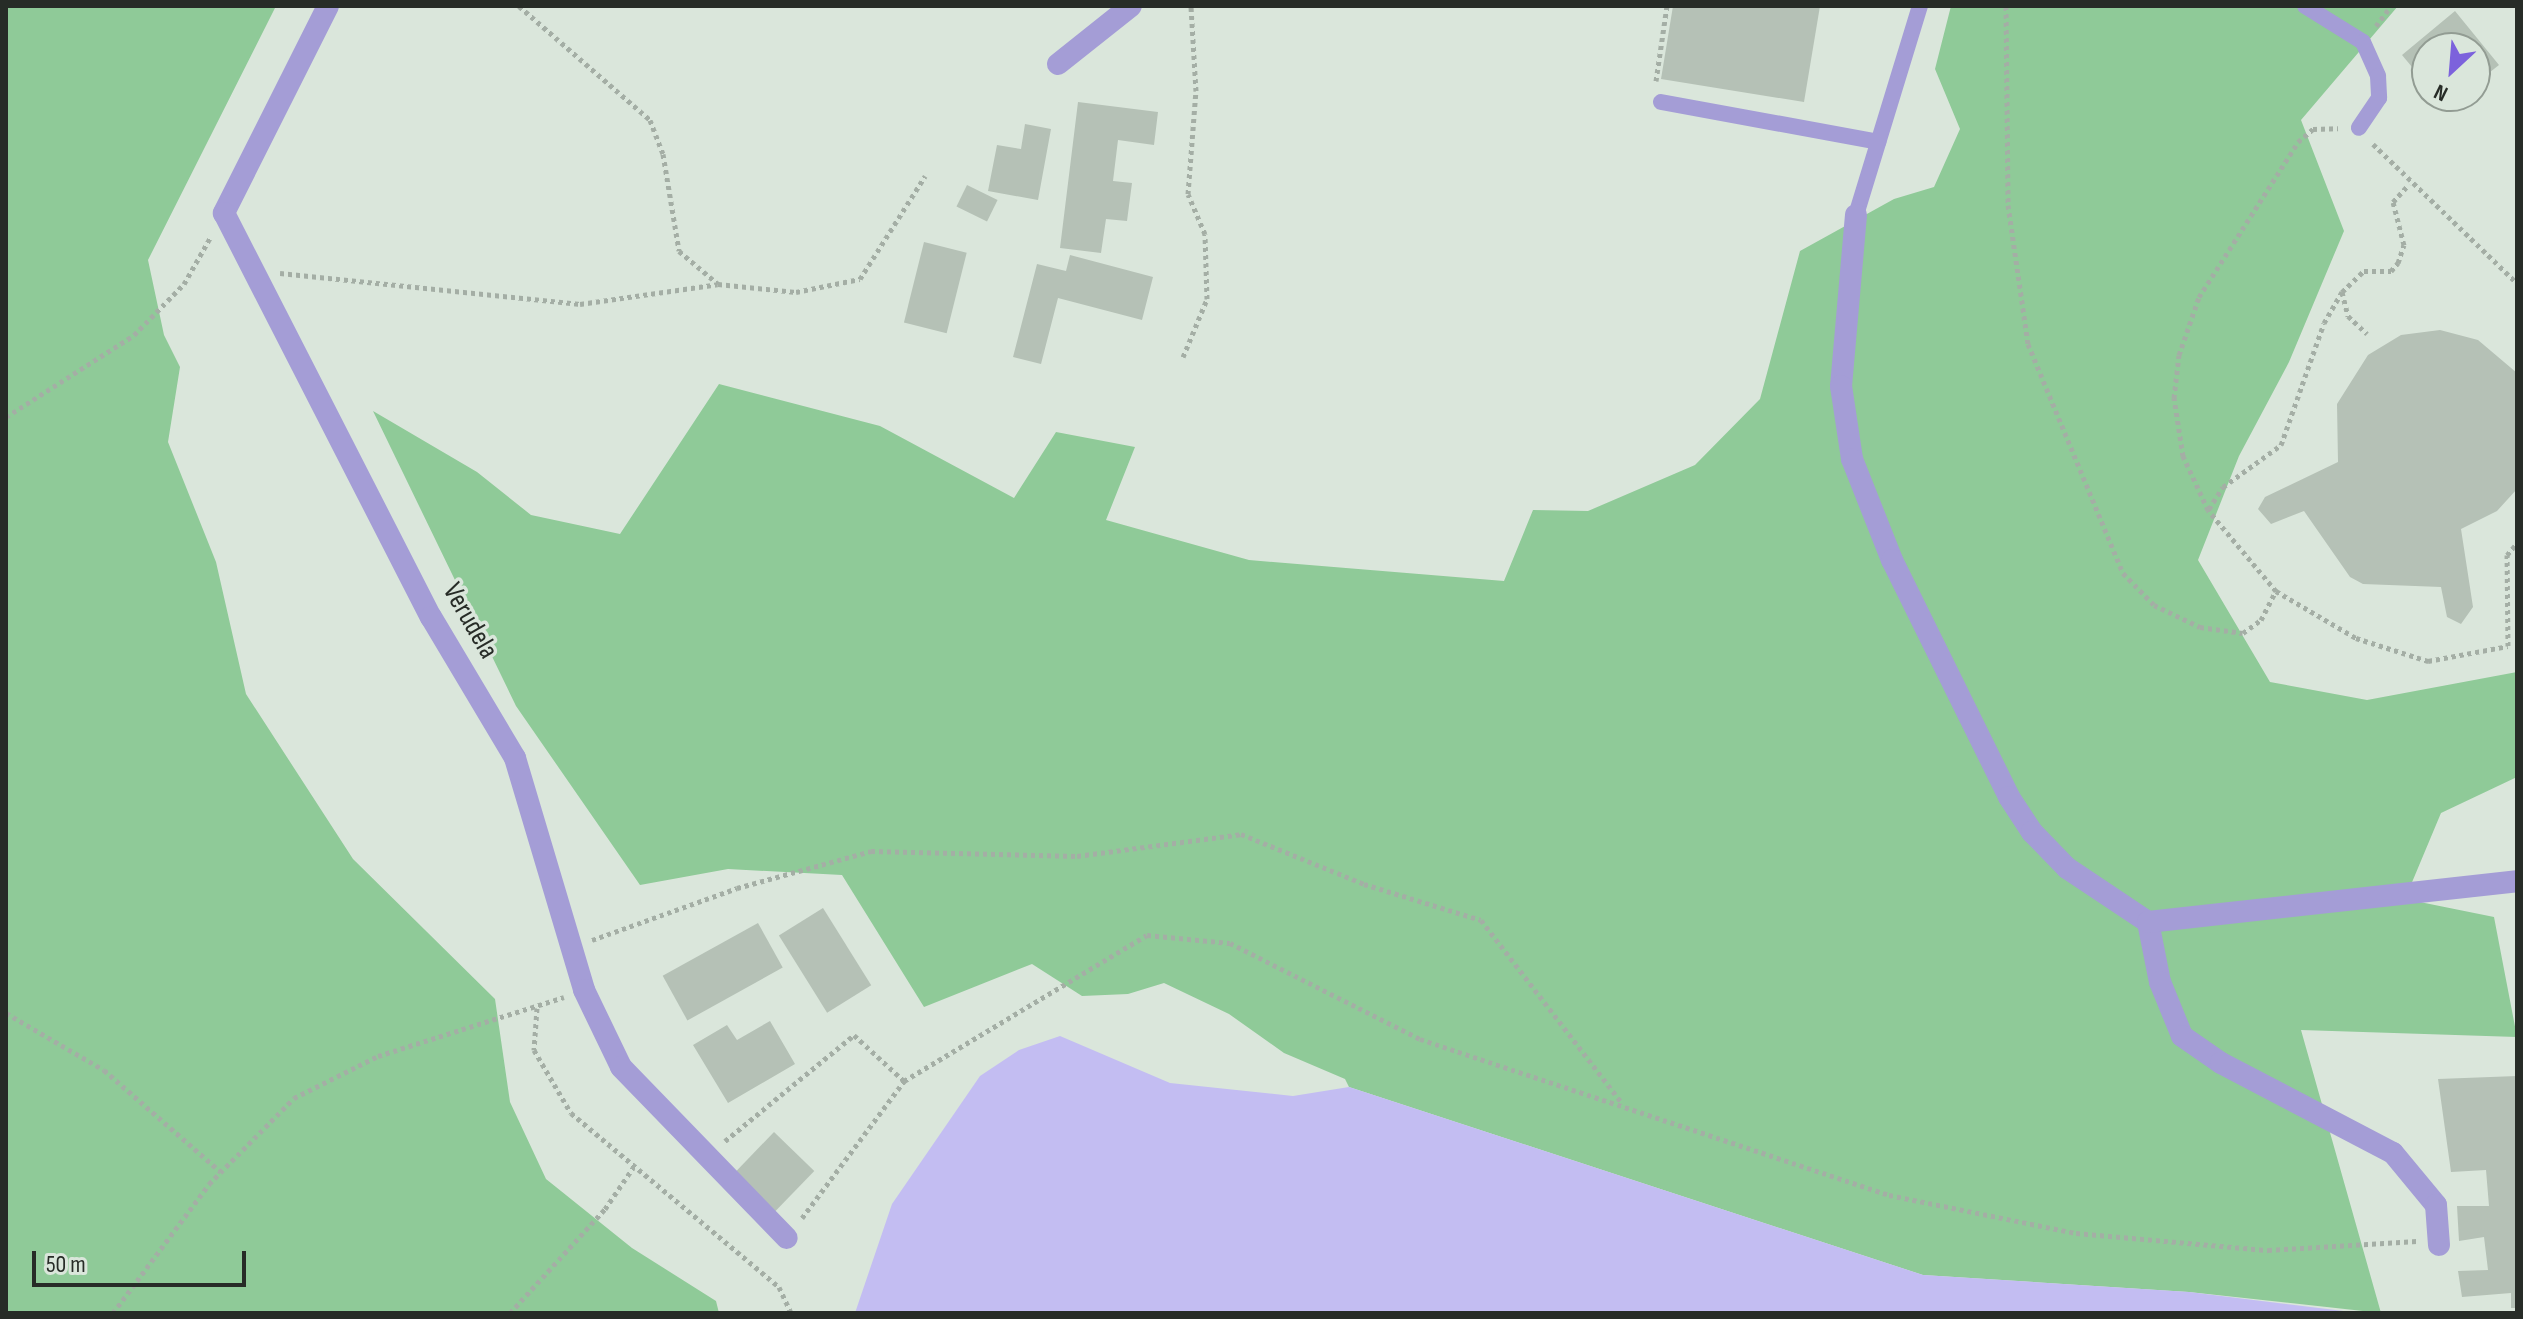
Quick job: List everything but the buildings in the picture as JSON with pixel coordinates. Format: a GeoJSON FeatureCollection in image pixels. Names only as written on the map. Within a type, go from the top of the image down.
{"type":"FeatureCollection","features":[{"type":"Feature","properties":{"kind":"street"},"geometry":{"type":"LineString","coordinates":[[224,213],[328,6]]}},
{"type":"Feature","properties":{"kind":"street"},"geometry":{"type":"LineString","coordinates":[[1058,64],[1131,6]]}},
{"type":"Feature","properties":{"kind":"street","name":"Verudela"},"geometry":{"type":"LineString","coordinates":[[224,213],[431,617],[515,758],[584,990],[621,1067],[704,1159],[787,1238]]}},
{"type":"Feature","properties":{"kind":"street"},"geometry":{"type":"LineString","coordinates":[[1856,215],[1841,386],[1852,459],[1892,560],[2032,832],[2067,868],[2148,922],[2517,881]]}},
{"type":"Feature","properties":{"kind":"street"},"geometry":{"type":"LineString","coordinates":[[2148,922],[2160,982],[2182,1036],[2221,1063],[2393,1153],[2436,1205],[2439,1242]]}},
{"type":"Feature","properties":{"kind":"lane"},"geometry":{"type":"LineString","coordinates":[[1856,215],[1920,6]]}},
{"type":"Feature","properties":{"kind":"lane"},"geometry":{"type":"LineString","coordinates":[[2305,6],[2363,42],[2378,76],[2379,98],[2359,128]]}},
{"type":"Feature","properties":{"kind":"lane"},"geometry":{"type":"LineString","coordinates":[[1661,102],[1878,142]]}},
{"type":"Feature","properties":{"kind":"path"},"geometry":{"type":"LineString","coordinates":[[519,6],[650,120],[663,154],[679,251],[718,284]]}},
{"type":"Feature","properties":{"kind":"path"},"geometry":{"type":"LineString","coordinates":[[1183,357],[1207,299],[1205,234],[1188,194],[1196,91],[1191,6]]}},
{"type":"Feature","properties":{"kind":"path"},"geometry":{"type":"LineString","coordinates":[[1661,102],[1653,101],[1667,6]]}},
{"type":"Feature","properties":{"kind":"path"},"geometry":{"type":"LineString","coordinates":[[2006,6],[2008,205],[2028,344],[2076,472],[2123,573],[2154,605],[2200,627],[2243,633],[2261,620],[2276,591]]}},
{"type":"Feature","properties":{"kind":"path"},"geometry":{"type":"LineString","coordinates":[[2517,283],[2409,184],[2359,128],[2313,129],[2298,142],[2199,297],[2179,355],[2174,398],[2183,456],[2208,510],[2276,591],[2356,638],[2428,661],[2508,646],[2507,555],[2517,543]]}},
{"type":"Feature","properties":{"kind":"path"},"geometry":{"type":"LineString","coordinates":[[255,270],[580,304],[718,284],[796,292],[860,279],[925,176]]}},
{"type":"Feature","properties":{"kind":"path"},"geometry":{"type":"LineString","coordinates":[[2208,510],[2223,487],[2281,445],[2324,323],[2342,292],[2364,271],[2391,271],[2398,263],[2404,245],[2392,214],[2409,184]]}},
{"type":"Feature","properties":{"kind":"path"},"geometry":{"type":"LineString","coordinates":[[6,417],[134,335],[184,284],[224,213]]}},
{"type":"Feature","properties":{"kind":"path"},"geometry":{"type":"LineString","coordinates":[[2342,292],[2348,316],[2367,334]]}},
{"type":"Feature","properties":{"kind":"path"},"geometry":{"type":"LineString","coordinates":[[572,947],[737,888],[871,851],[1077,856],[1241,834],[1364,884],[1481,920],[1621,1102]]}},
{"type":"Feature","properties":{"kind":"path"},"geometry":{"type":"LineString","coordinates":[[787,1238],[904,1081],[1147,935],[1230,943],[1420,1039],[1621,1102],[1889,1195],[2076,1233],[2268,1250],[2439,1242]]}},
{"type":"Feature","properties":{"kind":"path"},"geometry":{"type":"LineString","coordinates":[[113,1313],[221,1172],[294,1098],[378,1056],[537,1007],[534,1050],[571,1113],[633,1168],[779,1287],[789,1313]]}},
{"type":"Feature","properties":{"kind":"path"},"geometry":{"type":"LineString","coordinates":[[6,1013],[104,1070],[221,1172]]}},
{"type":"Feature","properties":{"kind":"path"},"geometry":{"type":"LineString","coordinates":[[704,1159],[854,1035],[904,1081]]}},
{"type":"Feature","properties":{"kind":"path"},"geometry":{"type":"LineString","coordinates":[[510,1313],[605,1209],[633,1168]]}},
{"type":"Feature","properties":{"kind":"green space"},"geometry":{"type":"Polygon","coordinates":[[[6,6],[276,6],[148,260],[164,335],[180,367],[168,442],[216,562],[246,694],[353,859],[495,999],[510,1102],[546,1179],[632,1248],[716,1301],[719,1313],[6,1313],[6,6]]]}},
{"type":"Feature","properties":{"kind":"green space"},"geometry":{"type":"Polygon","coordinates":[[[1951,6],[2398,6],[2301,120],[2344,231],[2289,362],[2239,456],[2198,560],[2270,682],[2367,700],[2517,672],[2517,777],[2441,813],[2405,899],[2494,917],[2517,1037],[2301,1030],[2381,1313],[2189,1292],[1923,1275],[1349,1087],[1345,1079],[1284,1053],[1229,1014],[1164,983],[1128,994],[1082,996],[1032,964],[924,1007],[842,875],[728,869],[640,885],[516,706],[373,411],[477,472],[531,515],[620,534],[719,384],[880,426],[1014,498],[1056,432],[1135,447],[1106,520],[1249,560],[1504,581],[1533,510],[1588,511],[1695,465],[1760,399],[1800,251],[1894,199],[1934,187],[1960,129],[1935,69],[1951,6]]]}},
{"type":"Feature","properties":{"kind":"shaded area"},"geometry":{"type":"Polygon","coordinates":[[[1060,1036],[1170,1083],[1293,1096],[1349,1087],[1923,1275],[2189,1292],[2360,1313],[855,1313],[892,1204],[980,1076],[1019,1050],[1060,1036]]]}}]}
